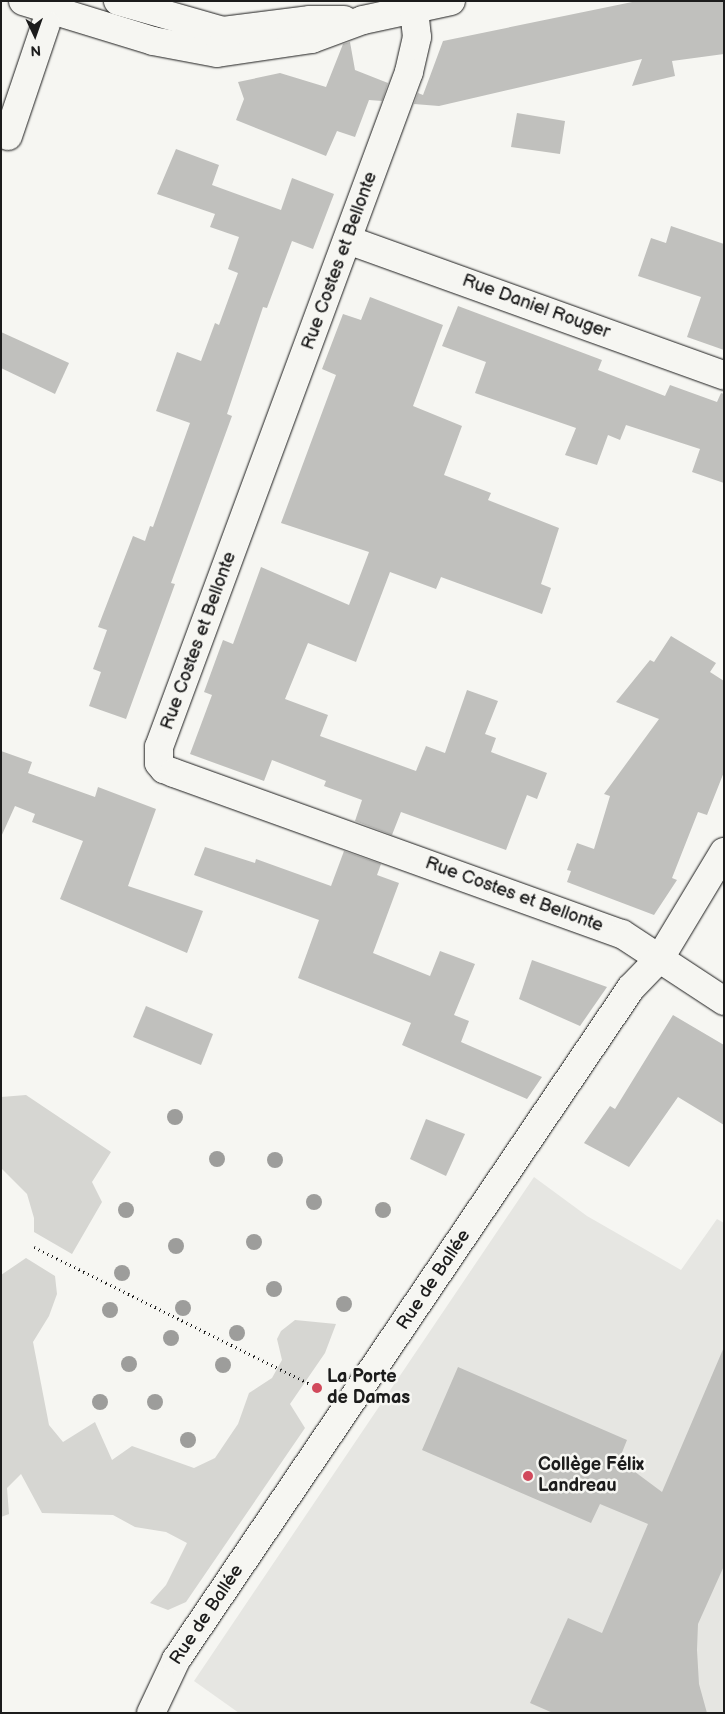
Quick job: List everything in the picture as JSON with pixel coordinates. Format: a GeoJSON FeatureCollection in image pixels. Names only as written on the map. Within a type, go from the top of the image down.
{"type":"FeatureCollection","features":[{"type":"Feature","properties":{"kind":"street"},"geometry":{"type":"LineString","coordinates":[[23,1],[179,48],[217,53],[312,39],[363,20],[451,1]]}},
{"type":"Feature","properties":{"kind":"street"},"geometry":{"type":"LineString","coordinates":[[118,1],[223,31],[310,20],[363,20]]}},
{"type":"Feature","properties":{"kind":"street","name":"Rue Costes et Bellonte"},"geometry":{"type":"LineString","coordinates":[[414,10],[417,37],[414,54],[348,240],[159,747],[159,763],[164,769],[174,773],[622,934],[660,958]]}},
{"type":"Feature","properties":{"kind":"street"},"geometry":{"type":"LineString","coordinates":[[8,136],[46,24]]}},
{"type":"Feature","properties":{"kind":"street","name":"Rue Daniel Rouger"},"geometry":{"type":"LineString","coordinates":[[348,240],[724,375]]}},
{"type":"Feature","properties":{"kind":"street","name":"Rue de Ballée"},"geometry":{"type":"LineString","coordinates":[[151,1713],[155,1700],[182,1651],[632,988],[660,958],[724,852]]}},
{"type":"Feature","properties":{"kind":"street"},"geometry":{"type":"LineString","coordinates":[[660,958],[724,1002]]}},
{"type":"Feature","properties":{"kind":"path"},"geometry":{"type":"LineString","coordinates":[[34,1247],[314,1386]]}},
{"type":"Feature","properties":{"kind":"shaded area"},"geometry":{"type":"Polygon","coordinates":[[[26,1095],[111,1152],[92,1182],[102,1202],[72,1254],[34,1232],[34,1218],[27,1194],[1,1168],[1,1097],[26,1095]]]}},
{"type":"Feature","properties":{"kind":"shaded area","name":"Collège Félix Landreau"},"geometry":{"type":"Polygon","coordinates":[[[534,1177],[587,1216],[681,1270],[717,1219],[724,1223],[724,1713],[239,1713],[194,1681],[534,1177]]]}},
{"type":"Feature","properties":{"kind":"shaded area"},"geometry":{"type":"Polygon","coordinates":[[[26,1258],[55,1276],[57,1294],[49,1316],[33,1342],[49,1425],[63,1442],[95,1422],[112,1460],[132,1446],[194,1468],[215,1458],[238,1424],[249,1393],[272,1378],[282,1360],[277,1339],[281,1331],[295,1320],[336,1324],[325,1353],[290,1404],[305,1428],[186,1602],[168,1610],[150,1603],[166,1585],[187,1543],[166,1532],[135,1527],[113,1515],[42,1513],[21,1474],[7,1488],[9,1514],[1,1517],[1,1275],[26,1258]]]}},
{"type":"Feature","properties":{"kind":"building"},"geometry":{"type":"Polygon","coordinates":[[[637,1],[724,1],[724,54],[672,61],[675,76],[632,86],[642,59],[439,106],[414,104],[418,93],[423,95],[443,41],[637,1]]]}},
{"type":"Feature","properties":{"kind":"building"},"geometry":{"type":"Polygon","coordinates":[[[350,42],[355,70],[388,83],[382,101],[369,100],[355,137],[337,131],[326,156],[236,120],[244,99],[238,82],[280,73],[326,87],[343,44],[350,42]]]}},
{"type":"Feature","properties":{"kind":"building"},"geometry":{"type":"Polygon","coordinates":[[[517,113],[565,121],[560,154],[511,147],[517,113]]]}},
{"type":"Feature","properties":{"kind":"building"},"geometry":{"type":"Polygon","coordinates":[[[176,149],[219,165],[212,185],[281,210],[292,178],[334,194],[313,249],[292,241],[267,308],[263,307],[227,414],[232,416],[171,583],[175,584],[126,719],[89,706],[101,672],[93,669],[107,630],[98,627],[133,536],[145,541],[150,526],[153,527],[190,423],[156,411],[177,352],[201,361],[215,323],[219,325],[238,273],[228,269],[239,237],[210,227],[215,214],[157,194],[176,149]]]}},
{"type":"Feature","properties":{"kind":"building"},"geometry":{"type":"Polygon","coordinates":[[[671,226],[724,244],[724,350],[687,337],[701,297],[638,276],[651,238],[666,243],[671,226]]]}},
{"type":"Feature","properties":{"kind":"building"},"geometry":{"type":"Polygon","coordinates":[[[370,297],[443,325],[413,406],[462,426],[444,475],[491,493],[488,500],[559,528],[541,584],[551,588],[542,614],[441,577],[436,589],[390,572],[356,662],[308,643],[285,699],[328,715],[320,736],[416,771],[426,746],[445,753],[467,690],[498,701],[485,734],[496,738],[491,752],[547,773],[537,799],[527,795],[506,850],[401,812],[392,835],[355,821],[362,800],[324,786],[326,781],[272,760],[264,781],[190,754],[212,695],[204,692],[223,640],[233,644],[261,567],[349,605],[369,552],[281,523],[336,375],[322,369],[343,314],[361,320],[370,297]]]}},
{"type":"Feature","properties":{"kind":"building"},"geometry":{"type":"Polygon","coordinates":[[[458,306],[602,360],[598,370],[665,396],[670,385],[717,402],[721,393],[724,394],[724,483],[692,472],[700,449],[626,425],[620,440],[608,435],[597,465],[565,455],[576,428],[475,393],[486,362],[442,346],[458,306]]]}},
{"type":"Feature","properties":{"kind":"building"},"geometry":{"type":"Polygon","coordinates":[[[1,332],[69,363],[55,394],[1,368],[1,332]]]}},
{"type":"Feature","properties":{"kind":"building"},"geometry":{"type":"Polygon","coordinates":[[[671,636],[716,663],[710,672],[724,681],[724,772],[707,815],[698,812],[672,878],[677,880],[654,915],[567,882],[571,871],[567,870],[577,843],[594,849],[610,796],[604,794],[659,719],[616,702],[650,660],[654,662],[671,636]]]}},
{"type":"Feature","properties":{"kind":"building"},"geometry":{"type":"Polygon","coordinates":[[[1,751],[32,762],[28,773],[95,797],[98,787],[156,809],[128,886],[203,911],[187,953],[60,899],[83,841],[32,822],[35,814],[15,806],[1,837],[1,751]]]}},
{"type":"Feature","properties":{"kind":"building"},"geometry":{"type":"Polygon","coordinates":[[[205,847],[255,863],[256,859],[331,886],[344,851],[381,864],[377,875],[399,883],[373,953],[430,976],[440,951],[475,964],[454,1015],[469,1021],[461,1042],[542,1077],[527,1099],[402,1045],[411,1023],[298,978],[319,920],[194,875],[205,847]]]}},
{"type":"Feature","properties":{"kind":"building"},"geometry":{"type":"Polygon","coordinates":[[[532,960],[607,987],[580,1026],[519,999],[532,960]]]}},
{"type":"Feature","properties":{"kind":"building"},"geometry":{"type":"Polygon","coordinates":[[[146,1006],[213,1034],[201,1065],[133,1037],[146,1006]]]}},
{"type":"Feature","properties":{"kind":"building"},"geometry":{"type":"Polygon","coordinates":[[[673,1015],[724,1045],[724,1125],[678,1097],[629,1167],[584,1143],[610,1106],[615,1109],[673,1015]]]}},
{"type":"Feature","properties":{"kind":"building"},"geometry":{"type":"Polygon","coordinates":[[[426,1119],[465,1134],[446,1176],[410,1159],[426,1119]]]}},
{"type":"Feature","properties":{"kind":"building"},"geometry":{"type":"Polygon","coordinates":[[[724,1347],[724,1566],[698,1624],[699,1684],[707,1713],[553,1713],[530,1703],[568,1618],[602,1633],[648,1524],[600,1504],[591,1523],[422,1450],[458,1367],[627,1440],[619,1460],[662,1492],[724,1347]]]}},
{"type":"Feature","properties":{"kind":"place","name":"La Porte de Damas"},"geometry":{"type":"Point","coordinates":[317,1388]}},
{"type":"Feature","properties":{"kind":"place","name":"Collège Félix Landreau"},"geometry":{"type":"Point","coordinates":[528,1476]}}]}
